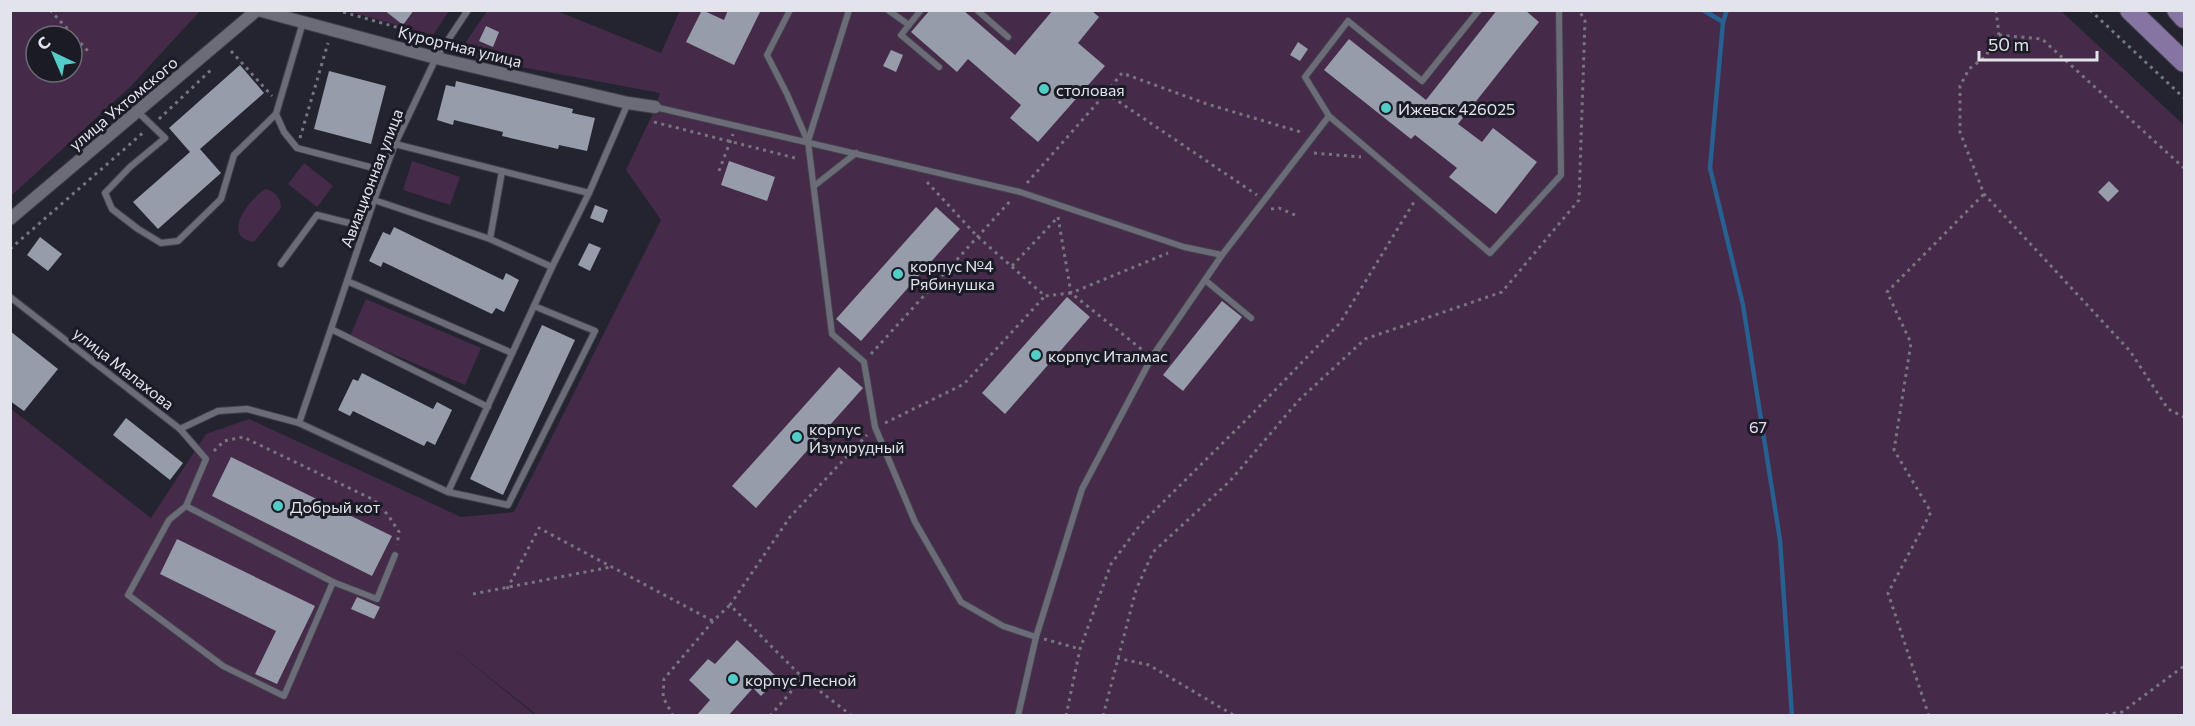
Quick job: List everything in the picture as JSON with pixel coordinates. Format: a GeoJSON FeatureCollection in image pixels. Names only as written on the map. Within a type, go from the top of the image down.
{"type":"FeatureCollection","features":[{"type":"Feature","properties":{"kind":"main road"},"geometry":{"type":"LineString","coordinates":[[2130,10],[2184,62]]}},
{"type":"Feature","properties":{"kind":"main road"},"geometry":{"type":"LineString","coordinates":[[2177,10],[2184,18]]}},
{"type":"Feature","properties":{"kind":"street","name":"Курортная улица"},"geometry":{"type":"LineString","coordinates":[[257,10],[436,58],[628,104],[655,107]]}},
{"type":"Feature","properties":{"kind":"street","name":"улица Ухтомского"},"geometry":{"type":"LineString","coordinates":[[12,214],[138,112],[257,10]]}},
{"type":"Feature","properties":{"kind":"lane","name":"Авиационная улица"},"geometry":{"type":"LineString","coordinates":[[299,423],[395,144],[436,58],[468,10]]}},
{"type":"Feature","properties":{"kind":"lane"},"geometry":{"type":"LineString","coordinates":[[790,10],[767,55],[787,93],[808,142],[832,334],[864,362],[875,427],[915,522],[961,602],[1003,626],[1036,637]]}},
{"type":"Feature","properties":{"kind":"lane"},"geometry":{"type":"LineString","coordinates":[[808,142],[849,10]]}},
{"type":"Feature","properties":{"kind":"lane"},"geometry":{"type":"LineString","coordinates":[[888,10],[909,25]]}},
{"type":"Feature","properties":{"kind":"lane"},"geometry":{"type":"LineString","coordinates":[[921,10],[901,35],[939,67]]}},
{"type":"Feature","properties":{"kind":"lane"},"geometry":{"type":"LineString","coordinates":[[977,10],[1008,37]]}},
{"type":"Feature","properties":{"kind":"lane"},"geometry":{"type":"LineString","coordinates":[[1479,10],[1422,81],[1348,21],[1305,77],[1329,116],[1490,253],[1561,175],[1558,10]]}},
{"type":"Feature","properties":{"kind":"lane"},"geometry":{"type":"LineString","coordinates":[[138,112],[165,138],[130,167],[105,193],[112,209],[138,229],[161,243],[178,241],[221,199],[234,155],[276,114],[303,22]]}},
{"type":"Feature","properties":{"kind":"lane"},"geometry":{"type":"LineString","coordinates":[[448,492],[552,267],[589,193],[628,104]]}},
{"type":"Feature","properties":{"kind":"lane"},"geometry":{"type":"LineString","coordinates":[[655,107],[1020,192],[1184,247],[1222,255]]}},
{"type":"Feature","properties":{"kind":"lane"},"geometry":{"type":"LineString","coordinates":[[276,114],[284,132],[297,148],[385,171]]}},
{"type":"Feature","properties":{"kind":"lane"},"geometry":{"type":"LineString","coordinates":[[1018,716],[1036,637],[1082,489],[1152,357],[1222,255],[1329,116]]}},
{"type":"Feature","properties":{"kind":"lane"},"geometry":{"type":"LineString","coordinates":[[395,144],[589,193]]}},
{"type":"Feature","properties":{"kind":"lane"},"geometry":{"type":"LineString","coordinates":[[814,186],[856,153]]}},
{"type":"Feature","properties":{"kind":"lane"},"geometry":{"type":"LineString","coordinates":[[490,240],[502,171]]}},
{"type":"Feature","properties":{"kind":"lane"},"geometry":{"type":"LineString","coordinates":[[374,200],[490,240],[552,267]]}},
{"type":"Feature","properties":{"kind":"lane"},"geometry":{"type":"LineString","coordinates":[[281,264],[317,214],[365,227]]}},
{"type":"Feature","properties":{"kind":"lane"},"geometry":{"type":"LineString","coordinates":[[1205,280],[1251,318]]}},
{"type":"Feature","properties":{"kind":"lane"},"geometry":{"type":"LineString","coordinates":[[348,281],[512,353]]}},
{"type":"Feature","properties":{"kind":"lane","name":"улица Малахова"},"geometry":{"type":"LineString","coordinates":[[10,297],[180,429],[218,411],[247,409],[299,423],[448,492],[508,504],[595,331],[534,306]]}},
{"type":"Feature","properties":{"kind":"lane"},"geometry":{"type":"LineString","coordinates":[[331,329],[488,407]]}},
{"type":"Feature","properties":{"kind":"lane"},"geometry":{"type":"LineString","coordinates":[[180,429],[206,459],[186,506],[169,520],[128,595],[223,666],[284,696],[333,582]]}},
{"type":"Feature","properties":{"kind":"lane"},"geometry":{"type":"LineString","coordinates":[[186,506],[333,582],[377,599],[395,555]]}},
{"type":"Feature","properties":{"kind":"path"},"geometry":{"type":"LineString","coordinates":[[50,10],[89,52]]}},
{"type":"Feature","properties":{"kind":"path"},"geometry":{"type":"LineString","coordinates":[[336,10],[447,41]]}},
{"type":"Feature","properties":{"kind":"path"},"geometry":{"type":"LineString","coordinates":[[1103,716],[1136,590],[1153,552],[1230,481],[1299,400],[1365,339],[1502,292],[1579,200],[1585,21],[1579,10]]}},
{"type":"Feature","properties":{"kind":"path"},"geometry":{"type":"LineString","coordinates":[[1996,10],[1999,35],[1986,57],[1969,69],[1960,86],[1960,132],[1984,194],[2130,351],[2168,409],[2184,417]]}},
{"type":"Feature","properties":{"kind":"path"},"geometry":{"type":"LineString","coordinates":[[2090,10],[2184,98]]}},
{"type":"Feature","properties":{"kind":"path"},"geometry":{"type":"LineString","coordinates":[[297,148],[332,30]]}},
{"type":"Feature","properties":{"kind":"path"},"geometry":{"type":"LineString","coordinates":[[1999,35],[2042,39],[2184,168]]}},
{"type":"Feature","properties":{"kind":"path"},"geometry":{"type":"LineString","coordinates":[[231,51],[279,105]]}},
{"type":"Feature","properties":{"kind":"path"},"geometry":{"type":"LineString","coordinates":[[864,362],[977,236],[1020,192],[1122,73],[1207,104],[1315,136]]}},
{"type":"Feature","properties":{"kind":"path"},"geometry":{"type":"LineString","coordinates":[[1106,93],[1265,200]]}},
{"type":"Feature","properties":{"kind":"path"},"geometry":{"type":"LineString","coordinates":[[650,120],[811,162]]}},
{"type":"Feature","properties":{"kind":"path"},"geometry":{"type":"LineString","coordinates":[[719,171],[736,127]]}},
{"type":"Feature","properties":{"kind":"path"},"geometry":{"type":"LineString","coordinates":[[1303,152],[1382,159]]}},
{"type":"Feature","properties":{"kind":"path"},"geometry":{"type":"LineString","coordinates":[[911,165],[977,236],[1045,296]]}},
{"type":"Feature","properties":{"kind":"path"},"geometry":{"type":"LineString","coordinates":[[1066,716],[1080,649],[1111,564],[1134,533],[1340,323],[1419,193]]}},
{"type":"Feature","properties":{"kind":"path"},"geometry":{"type":"LineString","coordinates":[[1929,716],[1888,593],[1931,512],[1894,450],[1911,343],[1887,292],[1984,194]]}},
{"type":"Feature","properties":{"kind":"path"},"geometry":{"type":"LineString","coordinates":[[1012,266],[1058,217],[1063,205]]}},
{"type":"Feature","properties":{"kind":"path"},"geometry":{"type":"LineString","coordinates":[[1257,210],[1279,208],[1294,215]]}},
{"type":"Feature","properties":{"kind":"path"},"geometry":{"type":"LineString","coordinates":[[1058,217],[1071,293],[1152,357]]}},
{"type":"Feature","properties":{"kind":"path"},"geometry":{"type":"LineString","coordinates":[[674,716],[663,697],[664,679],[713,621],[730,605],[790,517],[875,427],[964,384],[1045,296],[1071,293],[1184,247]]}},
{"type":"Feature","properties":{"kind":"path"},"geometry":{"type":"LineString","coordinates":[[206,459],[224,441],[243,437],[375,500],[388,514],[399,532],[395,555]]}},
{"type":"Feature","properties":{"kind":"path"},"geometry":{"type":"LineString","coordinates":[[507,588],[539,528],[713,621]]}},
{"type":"Feature","properties":{"kind":"path"},"geometry":{"type":"LineString","coordinates":[[473,594],[613,567]]}},
{"type":"Feature","properties":{"kind":"path"},"geometry":{"type":"LineString","coordinates":[[730,605],[803,678],[852,716]]}},
{"type":"Feature","properties":{"kind":"path"},"geometry":{"type":"LineString","coordinates":[[1036,637],[1080,649]]}},
{"type":"Feature","properties":{"kind":"path"},"geometry":{"type":"LineString","coordinates":[[1117,658],[1149,665],[1235,716]]}},
{"type":"Feature","properties":{"kind":"path"},"geometry":{"type":"LineString","coordinates":[[2098,716],[2122,712],[2184,666]]}},
{"type":"Feature","properties":{"kind":"path"},"geometry":{"type":"LineString","coordinates":[[770,716],[803,678]]}},
{"type":"Feature","properties":{"kind":"green space"},"geometry":{"type":"Polygon","coordinates":[[[11,10],[200,10],[131,86],[11,196],[11,10]]]}},
{"type":"Feature","properties":{"kind":"green space","name":"67"},"geometry":{"type":"Polygon","coordinates":[[[680,10],[2061,11],[2184,125],[2184,715],[538,716],[446,643],[535,715],[11,715],[10,408],[151,518],[206,434],[249,419],[461,517],[514,512],[661,220],[626,170],[660,93],[457,55],[487,11],[557,11],[661,53],[680,10]]]}},
{"type":"Feature","properties":{"kind":"green space"},"geometry":{"type":"Polygon","coordinates":[[[347,11],[449,11],[433,35],[347,11]]]}},
{"type":"Feature","properties":{"kind":"green space"},"geometry":{"type":"Polygon","coordinates":[[[412,161],[460,177],[450,205],[403,190],[412,161]]]}},
{"type":"Feature","properties":{"kind":"green space"},"geometry":{"type":"Polygon","coordinates":[[[304,163],[333,186],[317,207],[288,184],[304,163]]]}},
{"type":"Feature","properties":{"kind":"green space"},"geometry":{"type":"Polygon","coordinates":[[[265,189],[276,195],[281,208],[254,242],[239,233],[238,225],[252,201],[265,189]]]}},
{"type":"Feature","properties":{"kind":"green space"},"geometry":{"type":"Polygon","coordinates":[[[366,299],[481,348],[465,385],[350,336],[366,299]]]}},
{"type":"Feature","properties":{"kind":"building"},"geometry":{"type":"Polygon","coordinates":[[[384,10],[414,10],[403,25],[384,10]]]}},
{"type":"Feature","properties":{"kind":"building"},"geometry":{"type":"Polygon","coordinates":[[[702,10],[724,20],[728,10],[761,10],[734,65],[686,42],[702,10]]]}},
{"type":"Feature","properties":{"kind":"building","name":"столовая"},"geometry":{"type":"Polygon","coordinates":[[[930,10],[963,10],[1015,55],[1053,10],[1091,10],[1099,17],[1078,43],[1105,66],[1038,142],[1010,118],[1021,105],[968,59],[957,72],[911,32],[930,10]]]}},
{"type":"Feature","properties":{"kind":"building"},"geometry":{"type":"Polygon","coordinates":[[[1497,10],[1525,10],[1539,22],[1458,124],[1482,142],[1493,128],[1537,162],[1496,214],[1449,177],[1457,168],[1415,135],[1411,139],[1324,70],[1349,39],[1426,100],[1497,10]]]}},
{"type":"Feature","properties":{"kind":"building"},"geometry":{"type":"Polygon","coordinates":[[[486,26],[499,32],[493,47],[479,41],[486,26]]]}},
{"type":"Feature","properties":{"kind":"building"},"geometry":{"type":"Polygon","coordinates":[[[1298,42],[1308,49],[1300,61],[1290,55],[1298,42]]]}},
{"type":"Feature","properties":{"kind":"building"},"geometry":{"type":"Polygon","coordinates":[[[891,50],[903,55],[896,72],[883,66],[891,50]]]}},
{"type":"Feature","properties":{"kind":"building"},"geometry":{"type":"Polygon","coordinates":[[[240,65],[264,93],[200,149],[221,173],[158,229],[133,202],[190,152],[169,128],[240,65]]]}},
{"type":"Feature","properties":{"kind":"building"},"geometry":{"type":"Polygon","coordinates":[[[329,71],[386,86],[371,144],[314,129],[329,71]]]}},
{"type":"Feature","properties":{"kind":"building"},"geometry":{"type":"Polygon","coordinates":[[[456,81],[573,109],[572,113],[595,118],[587,151],[559,145],[558,149],[502,136],[503,132],[454,120],[453,125],[437,120],[446,85],[455,87],[456,81]]]}},
{"type":"Feature","properties":{"kind":"building"},"geometry":{"type":"Polygon","coordinates":[[[729,161],[775,177],[767,201],[721,185],[729,161]]]}},
{"type":"Feature","properties":{"kind":"building"},"geometry":{"type":"Polygon","coordinates":[[[2109,181],[2119,191],[2108,202],[2098,192],[2109,181]]]}},
{"type":"Feature","properties":{"kind":"building"},"geometry":{"type":"Polygon","coordinates":[[[595,205],[608,210],[603,223],[590,218],[595,205]]]}},
{"type":"Feature","properties":{"kind":"building","name":"корпус №4 Рябинушка"},"geometry":{"type":"Polygon","coordinates":[[[936,207],[960,229],[861,341],[836,319],[936,207]]]}},
{"type":"Feature","properties":{"kind":"building"},"geometry":{"type":"Polygon","coordinates":[[[394,227],[503,280],[506,273],[519,280],[504,312],[496,308],[492,314],[383,262],[381,267],[369,261],[383,232],[390,235],[394,227]]]}},
{"type":"Feature","properties":{"kind":"building"},"geometry":{"type":"Polygon","coordinates":[[[40,237],[62,254],[48,271],[27,255],[40,237]]]}},
{"type":"Feature","properties":{"kind":"building"},"geometry":{"type":"Polygon","coordinates":[[[589,243],[601,248],[590,271],[578,265],[589,243]]]}},
{"type":"Feature","properties":{"kind":"building","name":"корпус Италмас"},"geometry":{"type":"Polygon","coordinates":[[[1067,297],[1090,317],[1005,414],[982,393],[1067,297]]]}},
{"type":"Feature","properties":{"kind":"building"},"geometry":{"type":"Polygon","coordinates":[[[1222,301],[1242,317],[1183,391],[1163,375],[1222,301]]]}},
{"type":"Feature","properties":{"kind":"building"},"geometry":{"type":"Polygon","coordinates":[[[542,325],[575,340],[503,495],[470,479],[542,325]]]}},
{"type":"Feature","properties":{"kind":"building"},"geometry":{"type":"Polygon","coordinates":[[[10,331],[58,369],[24,411],[10,401],[10,331]]]}},
{"type":"Feature","properties":{"kind":"building","name":"корпус Изумрудный"},"geometry":{"type":"Polygon","coordinates":[[[839,367],[863,388],[756,508],[732,486],[839,367]]]}},
{"type":"Feature","properties":{"kind":"building"},"geometry":{"type":"Polygon","coordinates":[[[362,373],[433,409],[437,402],[452,410],[435,445],[427,441],[424,446],[353,411],[350,416],[338,410],[353,379],[358,381],[362,373]]]}},
{"type":"Feature","properties":{"kind":"building"},"geometry":{"type":"Polygon","coordinates":[[[126,418],[183,463],[170,480],[113,435],[126,418]]]}},
{"type":"Feature","properties":{"kind":"building"},"geometry":{"type":"Polygon","coordinates":[[[231,457],[392,536],[372,576],[212,496],[231,457]]]}},
{"type":"Feature","properties":{"kind":"building"},"geometry":{"type":"Polygon","coordinates":[[[177,539],[315,606],[277,684],[255,674],[276,631],[160,574],[177,539]]]}},
{"type":"Feature","properties":{"kind":"building"},"geometry":{"type":"Polygon","coordinates":[[[357,597],[380,607],[374,619],[351,609],[357,597]]]}},
{"type":"Feature","properties":{"kind":"building","name":"корпус Лесной"},"geometry":{"type":"Polygon","coordinates":[[[737,640],[778,678],[761,696],[753,688],[728,716],[696,716],[710,700],[689,680],[708,659],[715,664],[737,640]]]}},
{"type":"Feature","properties":{"kind":"waterway"},"geometry":{"type":"LineString","coordinates":[[1703,10],[1723,22]]}},
{"type":"Feature","properties":{"kind":"waterway"},"geometry":{"type":"LineString","coordinates":[[1727,10],[1723,22],[1710,168],[1743,305],[1780,540],[1792,716]]}},
{"type":"Feature","properties":{"kind":"place","name":"столовая"},"geometry":{"type":"Point","coordinates":[1044,89]}},
{"type":"Feature","properties":{"kind":"place","name":"Ижевск 426025"},"geometry":{"type":"Point","coordinates":[1386,108]}},
{"type":"Feature","properties":{"kind":"place","name":"корпус №4 Рябинушка"},"geometry":{"type":"Point","coordinates":[898,274]}},
{"type":"Feature","properties":{"kind":"place","name":"корпус Италмас"},"geometry":{"type":"Point","coordinates":[1036,355]}},
{"type":"Feature","properties":{"kind":"place","name":"корпус Изумрудный"},"geometry":{"type":"Point","coordinates":[797,437]}},
{"type":"Feature","properties":{"kind":"place","name":"Добрый кот"},"geometry":{"type":"Point","coordinates":[278,506]}},
{"type":"Feature","properties":{"kind":"place","name":"корпус Лесной"},"geometry":{"type":"Point","coordinates":[733,679]}}]}
